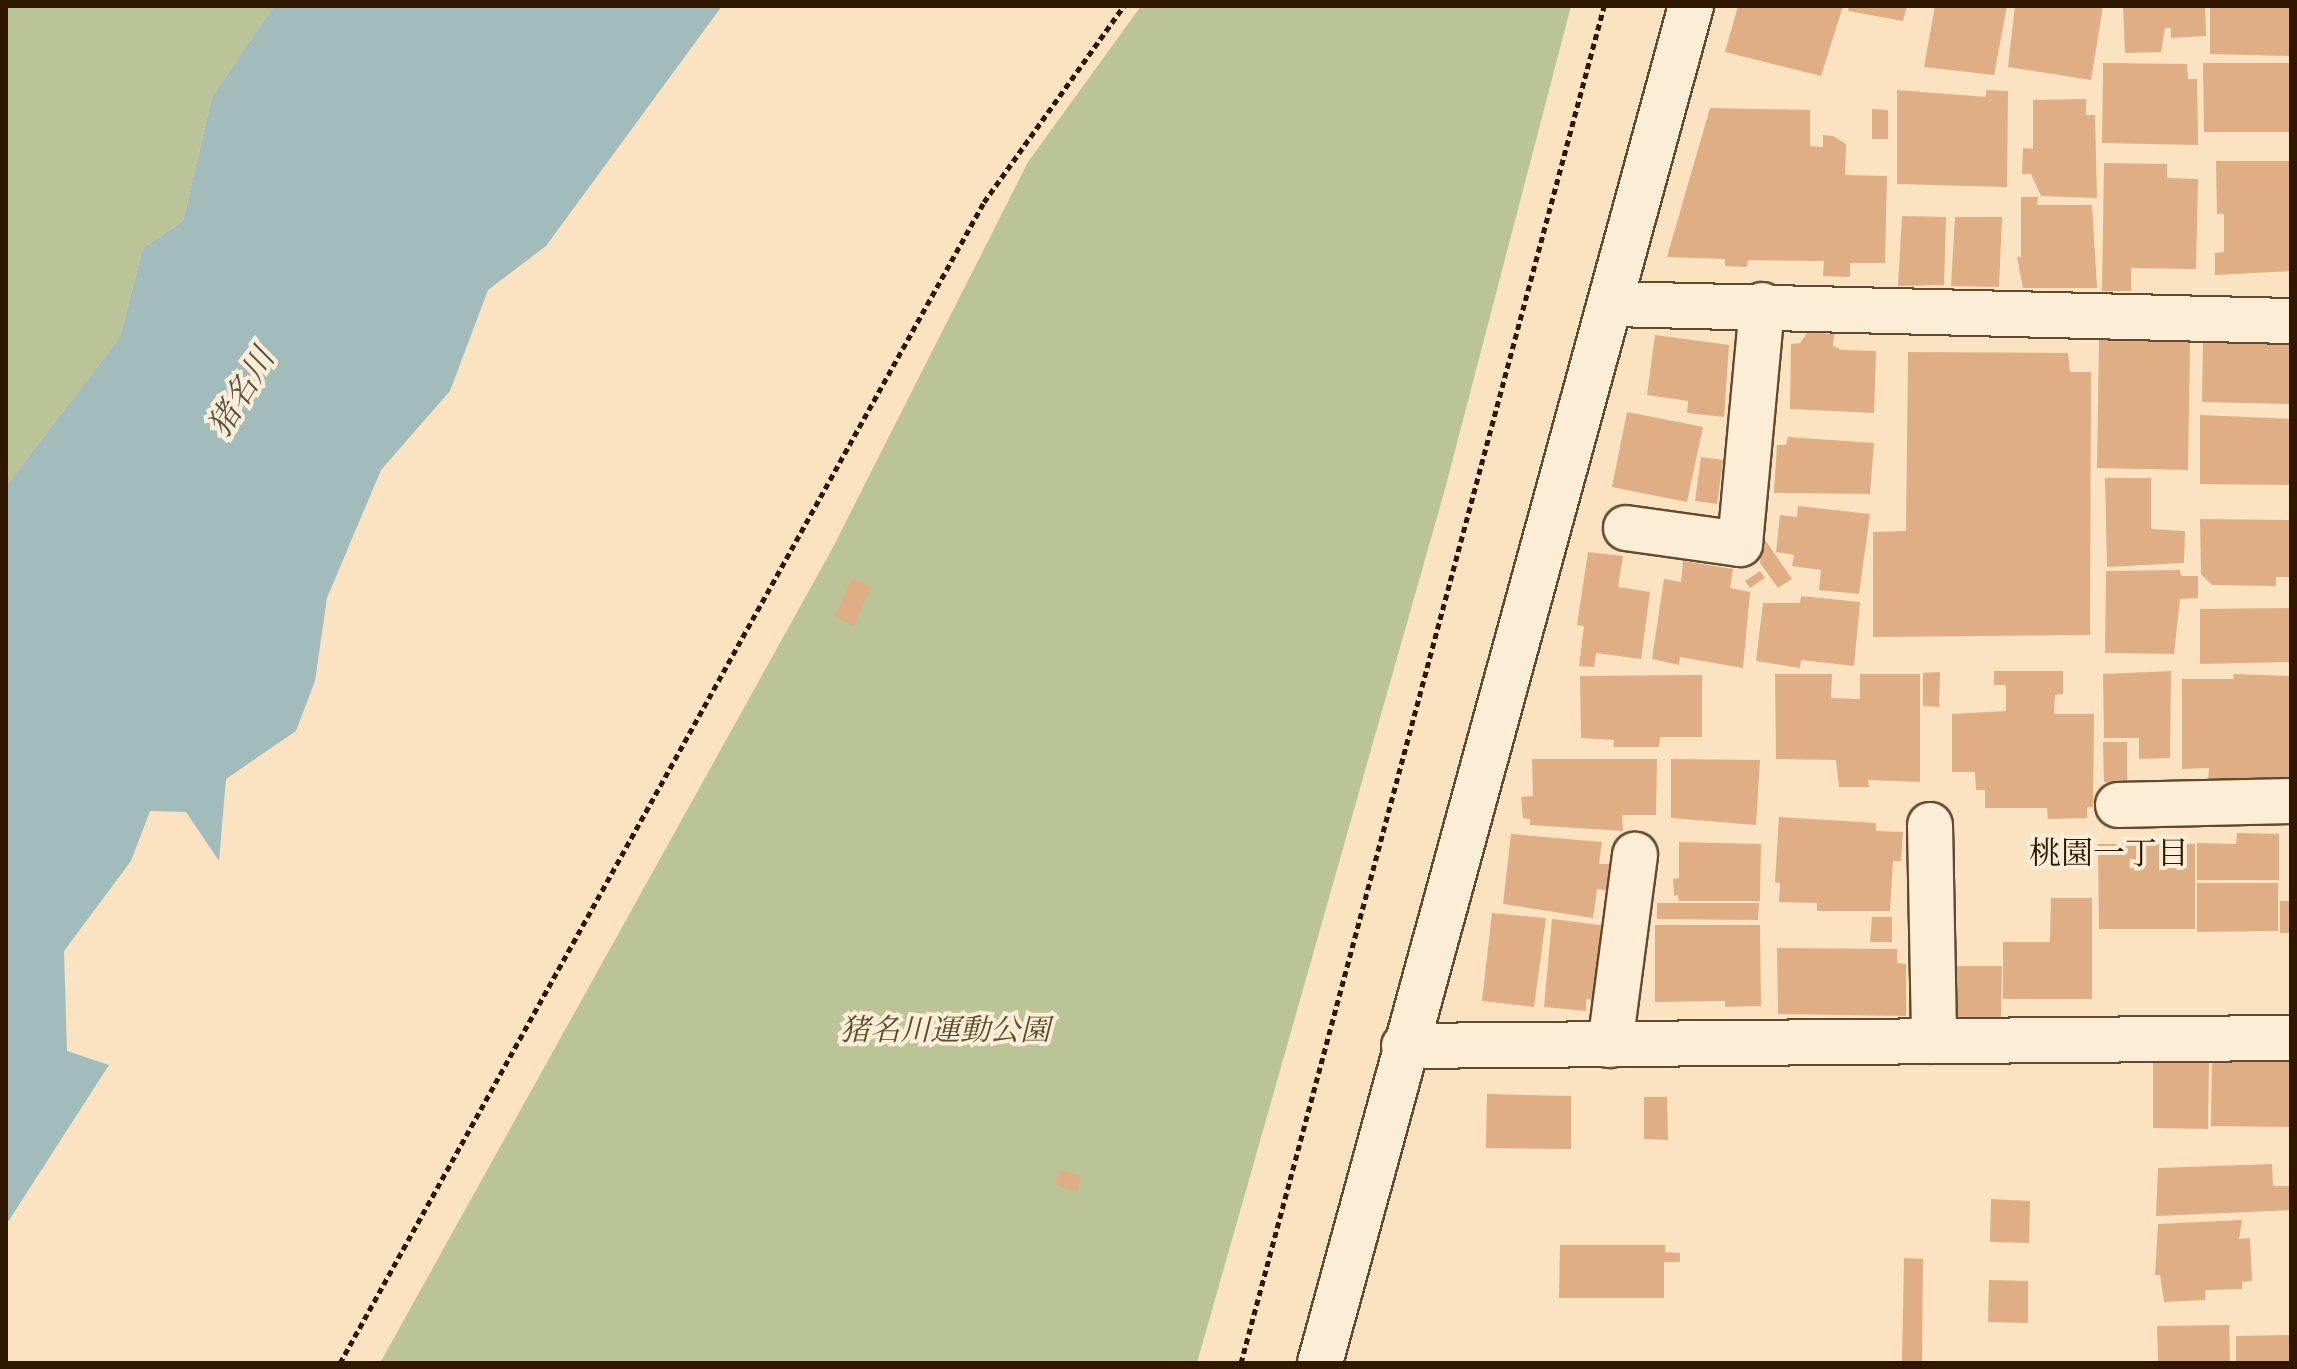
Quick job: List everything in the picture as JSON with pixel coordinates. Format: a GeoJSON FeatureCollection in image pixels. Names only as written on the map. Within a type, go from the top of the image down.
{"type":"FeatureCollection","features":[{"type":"Feature","properties":{"kind":"street"},"geometry":{"type":"LineString","coordinates":[[1320,1363],[1404,1046],[1613,304],[1691,6]]}},
{"type":"Feature","properties":{"kind":"street"},"geometry":{"type":"LineString","coordinates":[[1613,304],[1762,305],[2291,321]]}},
{"type":"Feature","properties":{"kind":"street"},"geometry":{"type":"LineString","coordinates":[[1626,528],[1740,544],[1762,305]]}},
{"type":"Feature","properties":{"kind":"street"},"geometry":{"type":"LineString","coordinates":[[2118,805],[2291,801]]}},
{"type":"Feature","properties":{"kind":"street"},"geometry":{"type":"LineString","coordinates":[[1930,825],[1934,1041]]}},
{"type":"Feature","properties":{"kind":"street"},"geometry":{"type":"LineString","coordinates":[[1610,1045],[1635,855]]}},
{"type":"Feature","properties":{"kind":"street"},"geometry":{"type":"LineString","coordinates":[[1404,1046],[2291,1038]]}},
{"type":"Feature","properties":{"kind":"path"},"geometry":{"type":"LineString","coordinates":[[340,1363],[984,202],[1124,6]]}},
{"type":"Feature","properties":{"kind":"path"},"geometry":{"type":"LineString","coordinates":[[1241,1363],[1604,6]]}},
{"type":"Feature","properties":{"kind":"green space"},"geometry":{"type":"Polygon","coordinates":[[[6,6],[274,6],[212,97],[183,221],[143,248],[120,337],[6,486],[6,6]]]}},
{"type":"Feature","properties":{"kind":"green space","name":"猪名川運動公園"},"geometry":{"type":"Polygon","coordinates":[[[1141,6],[1571,6],[1445,489],[1197,1363],[380,1363],[831,551],[1028,162],[1141,6]]]}},
{"type":"Feature","properties":{"kind":"water","name":"猪名川"},"geometry":{"type":"Polygon","coordinates":[[[274,6],[722,6],[546,246],[488,290],[450,391],[381,470],[327,598],[315,681],[296,731],[226,779],[219,861],[186,812],[150,811],[131,861],[64,951],[67,1051],[109,1065],[6,1225],[6,486],[120,337],[143,248],[183,221],[212,97],[274,6]]]}},
{"type":"Feature","properties":{"kind":"building"},"geometry":{"type":"Polygon","coordinates":[[[1738,6],[1843,6],[1821,76],[1725,52],[1738,6]]]}},
{"type":"Feature","properties":{"kind":"building"},"geometry":{"type":"Polygon","coordinates":[[[1849,6],[1907,6],[1903,21],[1848,11],[1849,6]]]}},
{"type":"Feature","properties":{"kind":"building"},"geometry":{"type":"Polygon","coordinates":[[[1935,6],[2007,6],[1994,75],[1924,67],[1935,6]]]}},
{"type":"Feature","properties":{"kind":"building"},"geometry":{"type":"Polygon","coordinates":[[[2015,6],[2103,6],[2091,80],[2008,67],[2015,6]]]}},
{"type":"Feature","properties":{"kind":"building"},"geometry":{"type":"Polygon","coordinates":[[[2123,6],[2205,6],[2206,36],[2171,38],[2171,28],[2165,28],[2161,52],[2125,53],[2123,6]]]}},
{"type":"Feature","properties":{"kind":"building"},"geometry":{"type":"Polygon","coordinates":[[[2210,6],[2291,6],[2291,56],[2210,54],[2210,6]]]}},
{"type":"Feature","properties":{"kind":"building"},"geometry":{"type":"Polygon","coordinates":[[[2103,63],[2187,64],[2188,79],[2197,79],[2198,145],[2102,143],[2103,63]]]}},
{"type":"Feature","properties":{"kind":"building"},"geometry":{"type":"Polygon","coordinates":[[[2203,63],[2291,63],[2291,132],[2204,132],[2203,63]]]}},
{"type":"Feature","properties":{"kind":"building"},"geometry":{"type":"Polygon","coordinates":[[[1897,90],[1986,97],[1986,90],[2008,91],[2007,187],[1897,184],[1897,90]]]}},
{"type":"Feature","properties":{"kind":"building"},"geometry":{"type":"Polygon","coordinates":[[[2086,99],[2086,115],[2095,115],[2097,198],[2041,196],[2031,174],[2022,174],[2023,148],[2033,149],[2033,100],[2086,99]]]}},
{"type":"Feature","properties":{"kind":"building"},"geometry":{"type":"Polygon","coordinates":[[[1710,108],[1810,110],[1810,146],[1823,147],[1823,135],[1833,136],[1846,144],[1845,175],[1887,176],[1885,263],[1850,263],[1850,277],[1823,276],[1824,261],[1748,260],[1747,267],[1725,266],[1725,259],[1667,257],[1710,108]]]}},
{"type":"Feature","properties":{"kind":"building"},"geometry":{"type":"Polygon","coordinates":[[[1872,109],[1888,110],[1888,139],[1872,139],[1872,109]]]}},
{"type":"Feature","properties":{"kind":"building"},"geometry":{"type":"Polygon","coordinates":[[[2216,161],[2290,161],[2291,271],[2215,275],[2215,253],[2224,252],[2224,214],[2217,214],[2216,161]]]}},
{"type":"Feature","properties":{"kind":"building"},"geometry":{"type":"Polygon","coordinates":[[[2104,163],[2167,164],[2167,178],[2198,179],[2196,269],[2131,268],[2131,291],[2102,291],[2104,163]]]}},
{"type":"Feature","properties":{"kind":"building"},"geometry":{"type":"Polygon","coordinates":[[[2021,197],[2038,197],[2037,205],[2092,205],[2097,288],[2023,288],[2017,257],[2021,257],[2021,197]]]}},
{"type":"Feature","properties":{"kind":"building"},"geometry":{"type":"Polygon","coordinates":[[[1902,216],[1946,217],[1944,285],[1898,286],[1902,216]]]}},
{"type":"Feature","properties":{"kind":"building"},"geometry":{"type":"Polygon","coordinates":[[[1955,217],[2002,217],[1999,287],[1951,286],[1955,217]]]}},
{"type":"Feature","properties":{"kind":"building"},"geometry":{"type":"Polygon","coordinates":[[[1808,332],[1834,334],[1833,346],[1842,350],[1876,351],[1874,413],[1790,409],[1791,344],[1800,343],[1808,332]]]}},
{"type":"Feature","properties":{"kind":"building"},"geometry":{"type":"Polygon","coordinates":[[[1655,335],[1729,345],[1724,417],[1687,413],[1688,401],[1647,395],[1655,335]]]}},
{"type":"Feature","properties":{"kind":"building"},"geometry":{"type":"Polygon","coordinates":[[[2099,339],[2190,341],[2188,470],[2097,468],[2099,339]]]}},
{"type":"Feature","properties":{"kind":"building"},"geometry":{"type":"Polygon","coordinates":[[[2203,342],[2291,344],[2291,404],[2202,402],[2203,342]]]}},
{"type":"Feature","properties":{"kind":"building"},"geometry":{"type":"Polygon","coordinates":[[[1908,352],[2068,353],[2070,372],[2091,372],[2090,635],[1873,637],[1873,532],[1906,531],[1908,352]]]}},
{"type":"Feature","properties":{"kind":"building"},"geometry":{"type":"Polygon","coordinates":[[[1627,412],[1703,427],[1687,502],[1612,487],[1627,412]]]}},
{"type":"Feature","properties":{"kind":"building"},"geometry":{"type":"Polygon","coordinates":[[[2200,415],[2291,419],[2291,485],[2200,484],[2200,415]]]}},
{"type":"Feature","properties":{"kind":"building"},"geometry":{"type":"Polygon","coordinates":[[[1788,437],[1874,443],[1870,494],[1774,493],[1777,445],[1786,445],[1788,437]]]}},
{"type":"Feature","properties":{"kind":"building"},"geometry":{"type":"Polygon","coordinates":[[[1701,457],[1723,460],[1717,504],[1695,501],[1701,457]]]}},
{"type":"Feature","properties":{"kind":"building"},"geometry":{"type":"Polygon","coordinates":[[[2105,478],[2151,478],[2151,529],[2185,531],[2184,563],[2107,567],[2105,478]]]}},
{"type":"Feature","properties":{"kind":"building"},"geometry":{"type":"Polygon","coordinates":[[[1798,506],[1870,514],[1859,594],[1819,590],[1821,570],[1792,566],[1794,555],[1776,552],[1780,515],[1797,517],[1798,506]]]}},
{"type":"Feature","properties":{"kind":"building"},"geometry":{"type":"Polygon","coordinates":[[[2200,519],[2291,520],[2291,577],[2276,577],[2276,586],[2212,585],[2201,574],[2200,519]]]}},
{"type":"Feature","properties":{"kind":"building"},"geometry":{"type":"Polygon","coordinates":[[[1763,537],[1792,579],[1778,588],[1760,563],[1763,537]]]}},
{"type":"Feature","properties":{"kind":"building"},"geometry":{"type":"Polygon","coordinates":[[[1588,552],[1623,556],[1618,587],[1650,592],[1641,659],[1596,653],[1594,667],[1579,666],[1584,626],[1577,625],[1588,552]]]}},
{"type":"Feature","properties":{"kind":"building"},"geometry":{"type":"Polygon","coordinates":[[[1683,561],[1733,569],[1730,588],[1750,592],[1743,668],[1680,657],[1679,665],[1652,659],[1664,579],[1681,582],[1683,561]]]}},
{"type":"Feature","properties":{"kind":"building"},"geometry":{"type":"Polygon","coordinates":[[[2180,570],[2181,576],[2198,576],[2198,598],[2180,599],[2174,654],[2105,653],[2106,571],[2180,570]]]}},
{"type":"Feature","properties":{"kind":"building"},"geometry":{"type":"Polygon","coordinates":[[[1760,571],[1765,578],[1750,588],[1745,581],[1760,571]]]}},
{"type":"Feature","properties":{"kind":"building"},"geometry":{"type":"Polygon","coordinates":[[[851,579],[871,586],[854,626],[835,617],[851,579]]]}},
{"type":"Feature","properties":{"kind":"building"},"geometry":{"type":"Polygon","coordinates":[[[1801,596],[1860,602],[1854,666],[1801,660],[1800,668],[1756,661],[1763,603],[1800,603],[1801,596]]]}},
{"type":"Feature","properties":{"kind":"building"},"geometry":{"type":"Polygon","coordinates":[[[2291,608],[2291,662],[2200,664],[2200,609],[2291,608]]]}},
{"type":"Feature","properties":{"kind":"building"},"geometry":{"type":"Polygon","coordinates":[[[1994,671],[2063,671],[2063,694],[2055,695],[2054,714],[2094,714],[2093,807],[2087,807],[2087,818],[2048,819],[2047,808],[1985,808],[1985,790],[1976,790],[1975,772],[1952,772],[1952,714],[2006,711],[2006,685],[1994,685],[1994,671]]]}},
{"type":"Feature","properties":{"kind":"building"},"geometry":{"type":"Polygon","coordinates":[[[2171,671],[2170,758],[2139,759],[2139,738],[2104,738],[2103,674],[2171,671]]]}},
{"type":"Feature","properties":{"kind":"building"},"geometry":{"type":"Polygon","coordinates":[[[1940,672],[1939,707],[1923,706],[1923,673],[1940,672]]]}},
{"type":"Feature","properties":{"kind":"building"},"geometry":{"type":"Polygon","coordinates":[[[1775,674],[1832,674],[1831,698],[1860,699],[1860,674],[1920,674],[1920,782],[1868,780],[1869,787],[1839,787],[1836,760],[1776,759],[1775,674]]]}},
{"type":"Feature","properties":{"kind":"building"},"geometry":{"type":"Polygon","coordinates":[[[2233,674],[2291,676],[2291,781],[2208,782],[2209,768],[2182,769],[2182,679],[2234,679],[2233,674]]]}},
{"type":"Feature","properties":{"kind":"building"},"geometry":{"type":"Polygon","coordinates":[[[1702,675],[1702,737],[1660,737],[1659,747],[1614,747],[1614,740],[1581,738],[1580,676],[1702,675]]]}},
{"type":"Feature","properties":{"kind":"building"},"geometry":{"type":"Polygon","coordinates":[[[2103,742],[2127,742],[2127,782],[2104,782],[2103,742]]]}},
{"type":"Feature","properties":{"kind":"building"},"geometry":{"type":"Polygon","coordinates":[[[1532,759],[1657,759],[1656,815],[1622,815],[1623,831],[1530,825],[1530,819],[1523,818],[1521,797],[1533,796],[1532,759]]]}},
{"type":"Feature","properties":{"kind":"building"},"geometry":{"type":"Polygon","coordinates":[[[1671,759],[1760,760],[1756,825],[1671,818],[1671,759]]]}},
{"type":"Feature","properties":{"kind":"building"},"geometry":{"type":"Polygon","coordinates":[[[1779,817],[1876,823],[1876,831],[1903,832],[1901,861],[1893,861],[1890,911],[1817,911],[1817,903],[1779,902],[1780,883],[1775,882],[1779,817]]]}},
{"type":"Feature","properties":{"kind":"building"},"geometry":{"type":"Polygon","coordinates":[[[2237,833],[2279,834],[2279,880],[2197,880],[2197,843],[2236,844],[2237,833]]]}},
{"type":"Feature","properties":{"kind":"building"},"geometry":{"type":"Polygon","coordinates":[[[1511,834],[1602,842],[1599,864],[1612,864],[1609,891],[1597,889],[1593,918],[1503,904],[1511,834]]]}},
{"type":"Feature","properties":{"kind":"building"},"geometry":{"type":"Polygon","coordinates":[[[1679,842],[1761,844],[1760,901],[1679,901],[1678,895],[1674,896],[1673,879],[1679,878],[1679,842]]]}},
{"type":"Feature","properties":{"kind":"building"},"geometry":{"type":"Polygon","coordinates":[[[2098,844],[2195,844],[2195,929],[2099,929],[2098,844]]]}},
{"type":"Feature","properties":{"kind":"building"},"geometry":{"type":"Polygon","coordinates":[[[2197,883],[2278,883],[2278,931],[2197,932],[2197,883]]]}},
{"type":"Feature","properties":{"kind":"building"},"geometry":{"type":"Polygon","coordinates":[[[2051,898],[2092,898],[2092,999],[2003,999],[2003,942],[2050,942],[2051,898]]]}},
{"type":"Feature","properties":{"kind":"building"},"geometry":{"type":"Polygon","coordinates":[[[2280,901],[2291,901],[2291,933],[2280,933],[2280,901]]]}},
{"type":"Feature","properties":{"kind":"building"},"geometry":{"type":"Polygon","coordinates":[[[1657,903],[1759,903],[1758,920],[1657,919],[1657,903]]]}},
{"type":"Feature","properties":{"kind":"building"},"geometry":{"type":"Polygon","coordinates":[[[1492,913],[1546,918],[1534,1007],[1482,1001],[1492,913]]]}},
{"type":"Feature","properties":{"kind":"building"},"geometry":{"type":"Polygon","coordinates":[[[1872,917],[1892,917],[1892,942],[1870,942],[1872,917]]]}},
{"type":"Feature","properties":{"kind":"building"},"geometry":{"type":"Polygon","coordinates":[[[1552,919],[1607,926],[1596,1000],[1586,999],[1586,1011],[1544,1007],[1552,919]]]}},
{"type":"Feature","properties":{"kind":"building"},"geometry":{"type":"Polygon","coordinates":[[[1655,925],[1760,925],[1761,1006],[1725,1007],[1725,1001],[1655,1002],[1655,925]]]}},
{"type":"Feature","properties":{"kind":"building"},"geometry":{"type":"Polygon","coordinates":[[[1777,948],[1897,949],[1897,963],[1906,964],[1906,1016],[1778,1014],[1777,948]]]}},
{"type":"Feature","properties":{"kind":"building"},"geometry":{"type":"Polygon","coordinates":[[[1950,966],[2002,966],[2001,1021],[1949,1020],[1950,966]]]}},
{"type":"Feature","properties":{"kind":"building"},"geometry":{"type":"Polygon","coordinates":[[[2212,1059],[2291,1059],[2291,1127],[2211,1126],[2212,1059]]]}},
{"type":"Feature","properties":{"kind":"building"},"geometry":{"type":"Polygon","coordinates":[[[2153,1061],[2209,1061],[2208,1129],[2153,1128],[2153,1061]]]}},
{"type":"Feature","properties":{"kind":"building"},"geometry":{"type":"Polygon","coordinates":[[[1487,1094],[1571,1096],[1571,1149],[1486,1148],[1487,1094]]]}},
{"type":"Feature","properties":{"kind":"building"},"geometry":{"type":"Polygon","coordinates":[[[1644,1097],[1667,1097],[1668,1140],[1644,1139],[1644,1097]]]}},
{"type":"Feature","properties":{"kind":"building"},"geometry":{"type":"Polygon","coordinates":[[[2272,1164],[2273,1186],[2291,1186],[2291,1210],[2156,1216],[2158,1168],[2272,1164]]]}},
{"type":"Feature","properties":{"kind":"building"},"geometry":{"type":"Polygon","coordinates":[[[1059,1170],[1081,1176],[1077,1192],[1055,1185],[1059,1170]]]}},
{"type":"Feature","properties":{"kind":"building"},"geometry":{"type":"Polygon","coordinates":[[[1991,1199],[2030,1201],[2029,1243],[1990,1242],[1991,1199]]]}},
{"type":"Feature","properties":{"kind":"building"},"geometry":{"type":"Polygon","coordinates":[[[2242,1220],[2239,1239],[2250,1238],[2252,1281],[2242,1282],[2242,1289],[2205,1290],[2205,1300],[2164,1302],[2160,1275],[2155,1275],[2158,1224],[2242,1220]]]}},
{"type":"Feature","properties":{"kind":"building"},"geometry":{"type":"Polygon","coordinates":[[[1560,1245],[1665,1245],[1665,1252],[1680,1253],[1680,1262],[1664,1262],[1664,1298],[1559,1298],[1560,1245]]]}},
{"type":"Feature","properties":{"kind":"building"},"geometry":{"type":"Polygon","coordinates":[[[1904,1258],[1923,1259],[1922,1363],[1902,1363],[1904,1258]]]}},
{"type":"Feature","properties":{"kind":"building"},"geometry":{"type":"Polygon","coordinates":[[[1989,1280],[2028,1281],[2028,1323],[1988,1322],[1989,1280]]]}},
{"type":"Feature","properties":{"kind":"building"},"geometry":{"type":"Polygon","coordinates":[[[2229,1325],[2230,1363],[2158,1363],[2157,1326],[2229,1325]]]}},
{"type":"Feature","properties":{"kind":"building"},"geometry":{"type":"Polygon","coordinates":[[[2291,1335],[2291,1363],[2236,1363],[2236,1336],[2291,1335]]]}},
{"type":"Feature","properties":{"kind":"district","name":"桃園一丁目"},"geometry":{"type":"Point","coordinates":[2109,854]}}]}
